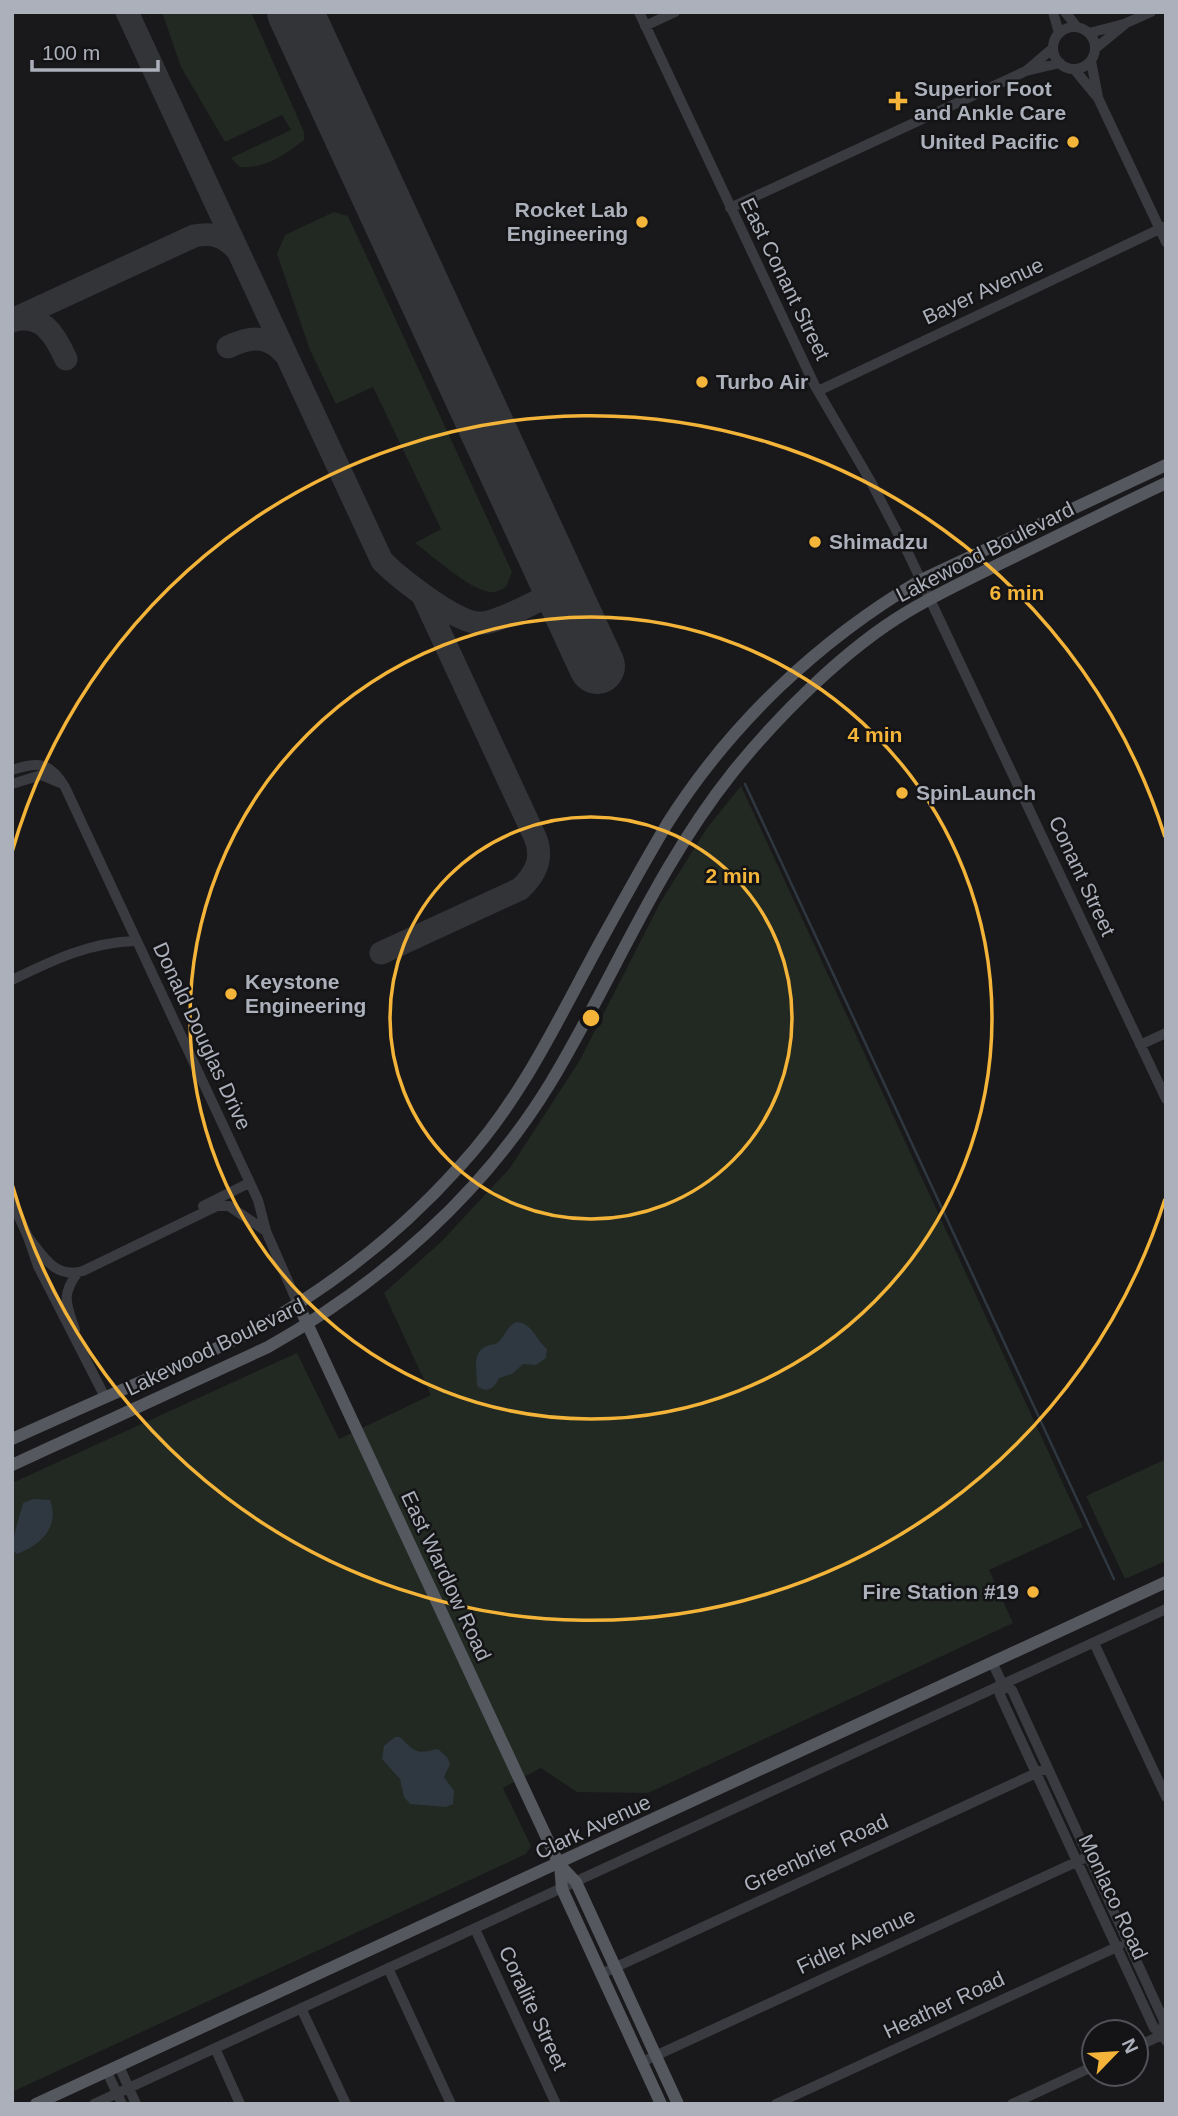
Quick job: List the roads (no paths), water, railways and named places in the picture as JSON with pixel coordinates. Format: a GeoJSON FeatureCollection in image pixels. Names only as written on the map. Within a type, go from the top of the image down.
{"type":"FeatureCollection","features":[{"type":"Feature","properties":{"kind":"main road","name":"Lakewood Boulevard"},"geometry":{"type":"LineString","coordinates":[[12,1439],[228,1343],[298,1304],[375,1249],[414,1215],[462,1165],[501,1115],[553,1033],[668,822],[726,744],[773,693],[828,643],[884,601],[920,580],[1166,465]]}},
{"type":"Feature","properties":{"kind":"main road","name":"Lakewood Boulevard"},"geometry":{"type":"LineString","coordinates":[[12,1465],[227,1368],[308,1325],[389,1266],[429,1231],[479,1179],[519,1129],[573,1044],[660,878],[687,835],[743,761],[791,709],[841,661],[905,613],[1166,483]]}},
{"type":"Feature","properties":{"kind":"main road"},"geometry":{"type":"LineString","coordinates":[[726,744],[743,761]]}},
{"type":"Feature","properties":{"kind":"main road","name":"East Wardlow Road"},"geometry":{"type":"LineString","coordinates":[[298,1304],[559,1864],[562,1889],[661,2104]]}},
{"type":"Feature","properties":{"kind":"main road","name":"Clark Avenue"},"geometry":{"type":"LineString","coordinates":[[36,2104],[1166,1582]]}},
{"type":"Feature","properties":{"kind":"main road","name":"East Wardlow Road"},"geometry":{"type":"LineString","coordinates":[[559,1864],[576,1882],[678,2104]]}},
{"type":"Feature","properties":{"kind":"street","name":"East Conant Street"},"geometry":{"type":"LineString","coordinates":[[639,12],[818,391],[909,555]]}},
{"type":"Feature","properties":{"kind":"street"},"geometry":{"type":"LineString","coordinates":[[645,26],[675,12]]}},
{"type":"Feature","properties":{"kind":"street"},"geometry":{"type":"LineString","coordinates":[[1054,12],[1059,33]]}},
{"type":"Feature","properties":{"kind":"street"},"geometry":{"type":"LineString","coordinates":[[1065,12],[1077,27],[1089,33],[1096,48]]}},
{"type":"Feature","properties":{"kind":"street"},"geometry":{"type":"LineString","coordinates":[[1089,33],[1124,24],[1151,12]]}},
{"type":"Feature","properties":{"kind":"street"},"geometry":{"type":"LineString","coordinates":[[1098,98],[1091,61],[1096,48],[1124,24]]}},
{"type":"Feature","properties":{"kind":"street"},"geometry":{"type":"LineString","coordinates":[[1026,71],[1053,48],[1059,33],[1064,29],[1077,27]]}},
{"type":"Feature","properties":{"kind":"street"},"geometry":{"type":"LineString","coordinates":[[1053,48],[1060,63]]}},
{"type":"Feature","properties":{"kind":"street"},"geometry":{"type":"LineString","coordinates":[[1074,69],[1091,61]]}},
{"type":"Feature","properties":{"kind":"street"},"geometry":{"type":"LineString","coordinates":[[730,208],[1026,71],[1060,63],[1074,69],[1098,98],[1163,228],[1166,242]]}},
{"type":"Feature","properties":{"kind":"street","name":"Bayer Avenue"},"geometry":{"type":"LineString","coordinates":[[818,391],[1163,228]]}},
{"type":"Feature","properties":{"kind":"street","name":"Conant Street"},"geometry":{"type":"LineString","coordinates":[[909,555],[1166,1099]]}},
{"type":"Feature","properties":{"kind":"street","name":"Donald Douglas Drive"},"geometry":{"type":"LineString","coordinates":[[12,770],[28,764],[47,766],[65,787],[258,1200],[266,1231],[298,1304]]}},
{"type":"Feature","properties":{"kind":"street"},"geometry":{"type":"LineString","coordinates":[[12,784],[41,775],[56,779],[65,787]]}},
{"type":"Feature","properties":{"kind":"street"},"geometry":{"type":"LineString","coordinates":[[12,980],[74,951],[114,941],[136,941]]}},
{"type":"Feature","properties":{"kind":"street"},"geometry":{"type":"LineString","coordinates":[[1140,1045],[1166,1033]]}},
{"type":"Feature","properties":{"kind":"street"},"geometry":{"type":"LineString","coordinates":[[187,1220],[200,1207],[249,1183]]}},
{"type":"Feature","properties":{"kind":"street"},"geometry":{"type":"LineString","coordinates":[[12,1202],[38,1266],[105,1397]]}},
{"type":"Feature","properties":{"kind":"street"},"geometry":{"type":"LineString","coordinates":[[28,1237],[54,1268],[68,1273],[78,1272],[217,1206],[229,1206],[266,1231]]}},
{"type":"Feature","properties":{"kind":"street"},"geometry":{"type":"LineString","coordinates":[[76,1338],[66,1305],[66,1292],[78,1272]]}},
{"type":"Feature","properties":{"kind":"street","name":"Clark Avenue"},"geometry":{"type":"LineString","coordinates":[[94,2104],[1166,1609]]}},
{"type":"Feature","properties":{"kind":"street"},"geometry":{"type":"LineString","coordinates":[[1094,1643],[1166,1797]]}},
{"type":"Feature","properties":{"kind":"street"},"geometry":{"type":"LineString","coordinates":[[992,1662],[1003,1685]]}},
{"type":"Feature","properties":{"kind":"street","name":"Monlaco Road"},"geometry":{"type":"LineString","coordinates":[[1003,1685],[1012,1690],[1164,2021],[1165,2036],[1154,2028],[1034,1774],[1000,1695],[1003,1685]]}},
{"type":"Feature","properties":{"kind":"street","name":"Greenbrier Road"},"geometry":{"type":"LineString","coordinates":[[601,1974],[1046,1768]]}},
{"type":"Feature","properties":{"kind":"street","name":"Fidler Avenue"},"geometry":{"type":"LineString","coordinates":[[642,2062],[1087,1857]]}},
{"type":"Feature","properties":{"kind":"street","name":"Coralite Street"},"geometry":{"type":"LineString","coordinates":[[475,1929],[556,2104]]}},
{"type":"Feature","properties":{"kind":"street","name":"Heather Road"},"geometry":{"type":"LineString","coordinates":[[776,2104],[1127,1942]]}},
{"type":"Feature","properties":{"kind":"street"},"geometry":{"type":"LineString","coordinates":[[388,1968],[451,2104]]}},
{"type":"Feature","properties":{"kind":"street"},"geometry":{"type":"LineString","coordinates":[[301,2008],[346,2104]]}},
{"type":"Feature","properties":{"kind":"street"},"geometry":{"type":"LineString","coordinates":[[215,2048],[240,2104]]}},
{"type":"Feature","properties":{"kind":"street"},"geometry":{"type":"LineString","coordinates":[[113,2069],[129,2088],[136,2104]]}},
{"type":"Feature","properties":{"kind":"street"},"geometry":{"type":"LineString","coordinates":[[113,2069],[121,2104]]}},
{"type":"Feature","properties":{"kind":"street"},"geometry":{"type":"LineString","coordinates":[[1012,2104],[1080,2072]]}},
{"type":"Feature","properties":{"kind":"waterway"},"geometry":{"type":"LineString","coordinates":[[745,784],[1114,1579]]}},
{"type":"Feature","properties":{"kind":"place","name":"Superior Foot and Ankle Care"},"geometry":{"type":"Point","coordinates":[898,101]}},
{"type":"Feature","properties":{"kind":"place","name":"United Pacific"},"geometry":{"type":"Point","coordinates":[1073,142]}},
{"type":"Feature","properties":{"kind":"place","name":"Rocket Lab Engineering"},"geometry":{"type":"Point","coordinates":[642,222]}},
{"type":"Feature","properties":{"kind":"place","name":"Turbo Air"},"geometry":{"type":"Point","coordinates":[702,382]}},
{"type":"Feature","properties":{"kind":"place","name":"Shimadzu"},"geometry":{"type":"Point","coordinates":[815,542]}},
{"type":"Feature","properties":{"kind":"place","name":"SpinLaunch"},"geometry":{"type":"Point","coordinates":[902,793]}},
{"type":"Feature","properties":{"kind":"place","name":"Keystone Engineering"},"geometry":{"type":"Point","coordinates":[231,994]}},
{"type":"Feature","properties":{"kind":"place","name":"Fire Station #19"},"geometry":{"type":"Point","coordinates":[1033,1592]}}]}
